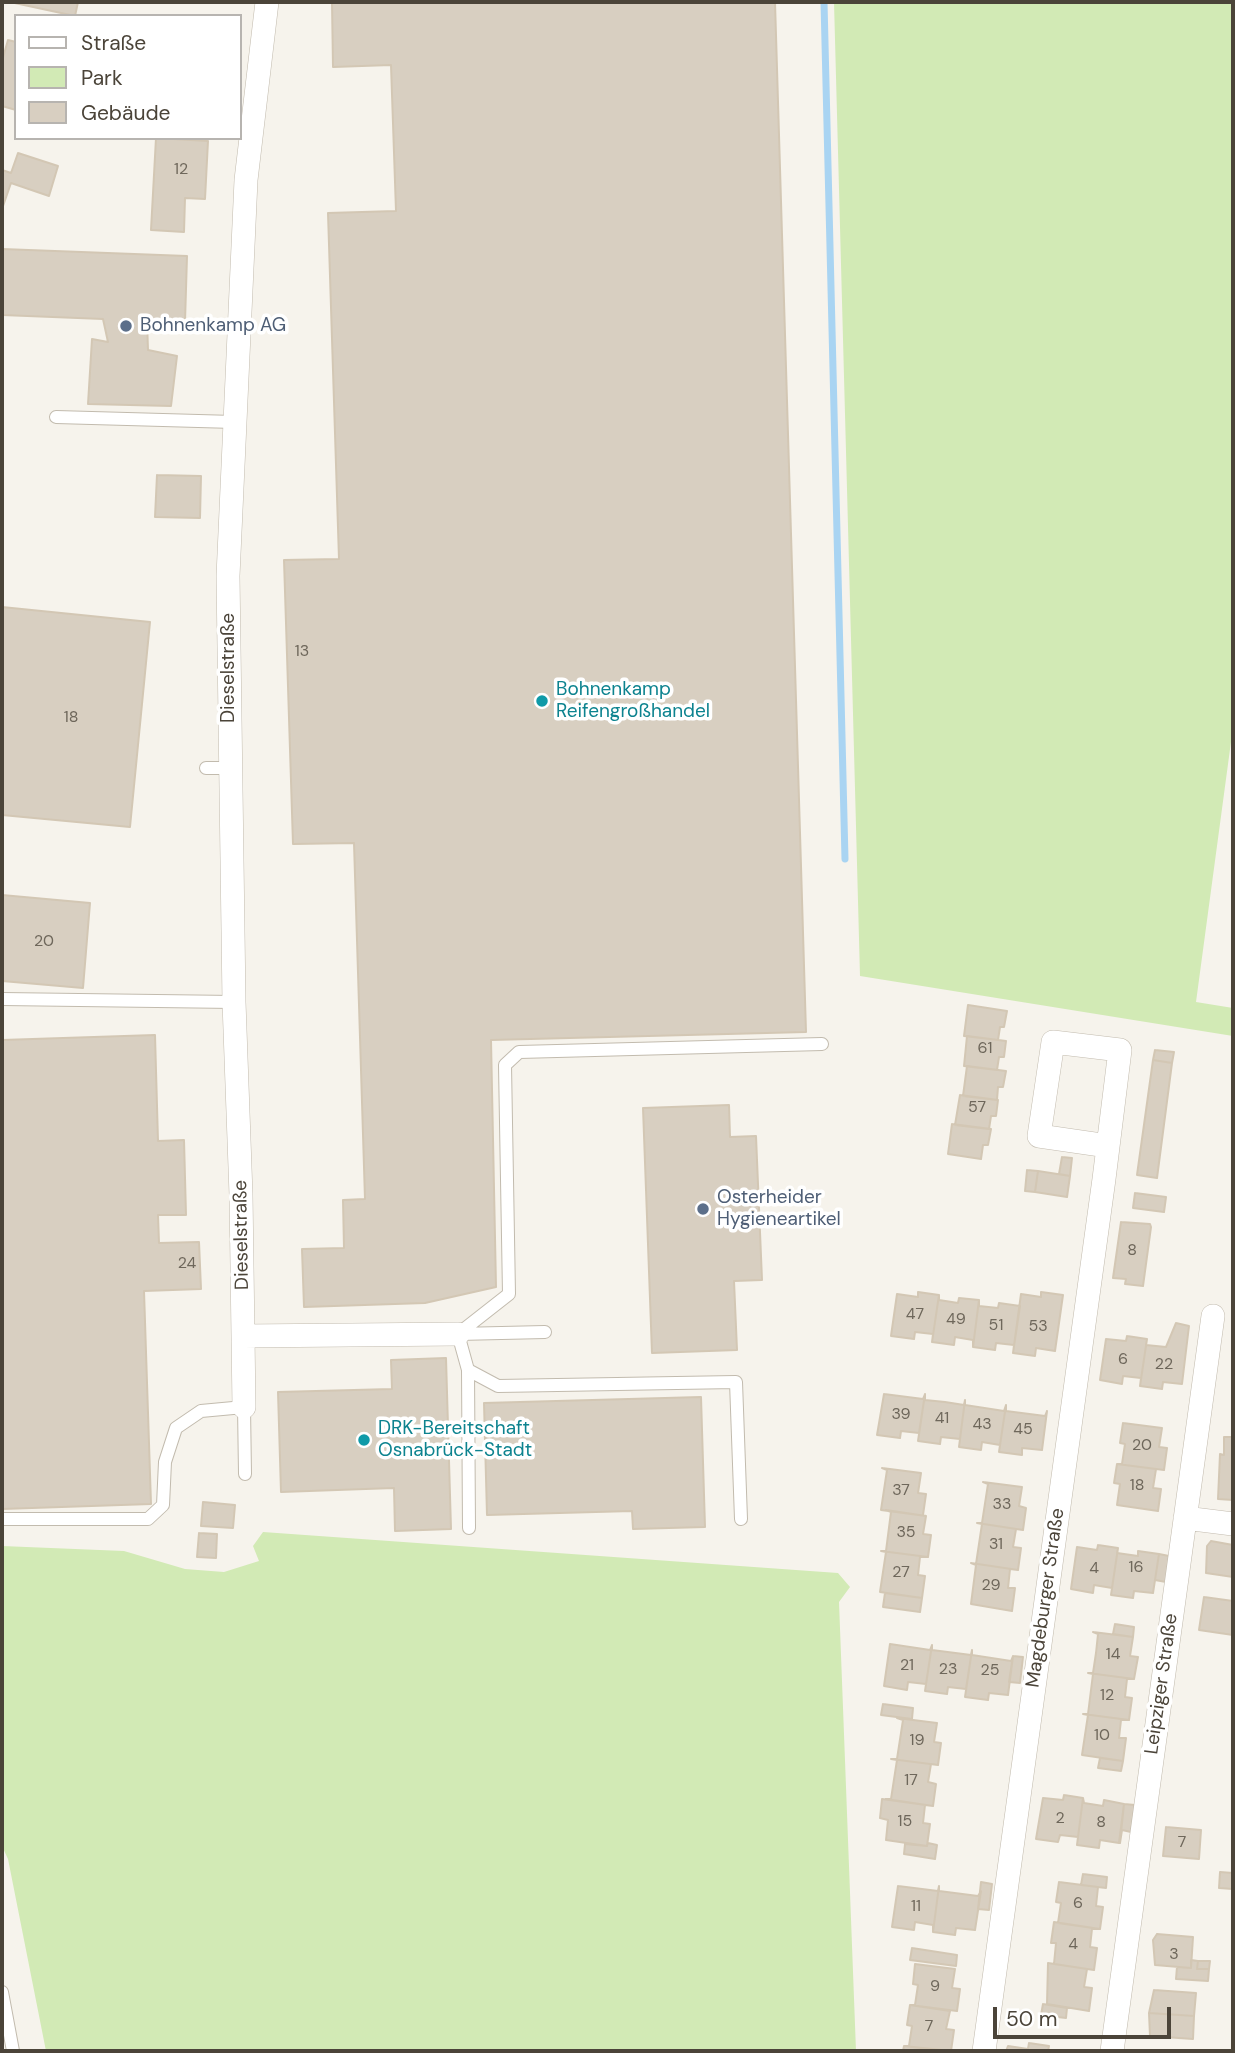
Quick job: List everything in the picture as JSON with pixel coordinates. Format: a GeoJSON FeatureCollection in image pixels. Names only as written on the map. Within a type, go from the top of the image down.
{"type":"FeatureCollection","features":[{"type":"Feature","properties":{"kind":"street","name":"Dieselstraße"},"geometry":{"type":"LineString","coordinates":[[244,1407],[234,1002],[229,576],[246,180],[267,2]]}},
{"type":"Feature","properties":{"kind":"street","name":"Magdeburger Straße"},"geometry":{"type":"LineString","coordinates":[[984,2051],[1108,1146],[1120,1051],[1053,1042],[1039,1136],[1108,1146]]}},
{"type":"Feature","properties":{"kind":"street","name":"Leipziger Straße"},"geometry":{"type":"LineString","coordinates":[[1112,2051],[1213,1316]]}},
{"type":"Feature","properties":{"kind":"street"},"geometry":{"type":"LineString","coordinates":[[243,1336],[458,1334]]}},
{"type":"Feature","properties":{"kind":"street"},"geometry":{"type":"LineString","coordinates":[[1185,1518],[1233,1524]]}},
{"type":"Feature","properties":{"kind":"lane"},"geometry":{"type":"LineString","coordinates":[[56,418],[234,422]]}},
{"type":"Feature","properties":{"kind":"lane"},"geometry":{"type":"LineString","coordinates":[[206,768],[230,768]]}},
{"type":"Feature","properties":{"kind":"lane"},"geometry":{"type":"LineString","coordinates":[[2,999],[234,1002]]}},
{"type":"Feature","properties":{"kind":"lane"},"geometry":{"type":"LineString","coordinates":[[458,1334],[509,1294],[505,1065],[519,1052],[822,1044]]}},
{"type":"Feature","properties":{"kind":"lane"},"geometry":{"type":"LineString","coordinates":[[458,1334],[545,1332]]}},
{"type":"Feature","properties":{"kind":"lane"},"geometry":{"type":"LineString","coordinates":[[458,1334],[468,1370],[469,1528]]}},
{"type":"Feature","properties":{"kind":"lane"},"geometry":{"type":"LineString","coordinates":[[468,1370],[498,1386],[736,1381],[741,1519]]}},
{"type":"Feature","properties":{"kind":"lane"},"geometry":{"type":"LineString","coordinates":[[2,1519],[148,1519],[163,1505],[165,1462],[176,1428],[201,1411],[244,1407],[245,1475]]}},
{"type":"Feature","properties":{"kind":"lane"},"geometry":{"type":"LineString","coordinates":[[2,1993],[13,2051]]}},
{"type":"Feature","properties":{"kind":"green space"},"geometry":{"type":"Polygon","coordinates":[[[834,2],[1233,2],[1233,727],[1196,1002],[1233,1008],[1233,1036],[860,976],[834,2]]]}},
{"type":"Feature","properties":{"kind":"green space"},"geometry":{"type":"Polygon","coordinates":[[[263,1532],[838,1573],[850,1587],[839,1602],[856,2051],[46,2051],[8,1859],[2,1846],[2,1546],[124,1551],[185,1569],[224,1572],[259,1561],[253,1546],[263,1532]]]}},
{"type":"Feature","properties":{"kind":"building"},"geometry":{"type":"Polygon","coordinates":[[[10,2],[78,2],[75,14],[10,2]]]}},
{"type":"Feature","properties":{"kind":"building","name":"Bohnenkamp Reifengroßhandel"},"geometry":{"type":"Polygon","coordinates":[[[332,2],[775,2],[806,1032],[491,1040],[496,1287],[425,1303],[304,1307],[302,1249],[344,1248],[343,1200],[365,1199],[354,843],[293,844],[284,560],[339,559],[328,213],[396,211],[391,65],[333,67],[332,2]]]}},
{"type":"Feature","properties":{"kind":"building"},"geometry":{"type":"Polygon","coordinates":[[[8,40],[14,42],[14,109],[2,106],[2,61],[8,40]]]}},
{"type":"Feature","properties":{"kind":"building"},"geometry":{"type":"Polygon","coordinates":[[[156,140],[208,141],[205,199],[185,198],[184,232],[151,230],[156,140]]]}},
{"type":"Feature","properties":{"kind":"building"},"geometry":{"type":"Polygon","coordinates":[[[18,153],[58,166],[49,196],[11,183],[2,209],[2,170],[11,173],[18,153]]]}},
{"type":"Feature","properties":{"kind":"building","name":"Bohnenkamp AG"},"geometry":{"type":"Polygon","coordinates":[[[2,249],[187,256],[185,322],[147,321],[148,350],[177,356],[171,406],[88,404],[92,339],[108,342],[103,319],[2,315],[2,249]]]}},
{"type":"Feature","properties":{"kind":"building"},"geometry":{"type":"Polygon","coordinates":[[[157,475],[201,476],[200,518],[155,517],[157,475]]]}},
{"type":"Feature","properties":{"kind":"building"},"geometry":{"type":"Polygon","coordinates":[[[2,607],[150,622],[130,827],[2,815],[2,607]]]}},
{"type":"Feature","properties":{"kind":"building"},"geometry":{"type":"Polygon","coordinates":[[[2,895],[90,903],[83,988],[2,981],[2,895]]]}},
{"type":"Feature","properties":{"kind":"building"},"geometry":{"type":"Polygon","coordinates":[[[968,1005],[1007,1011],[998,1040],[964,1036],[968,1005]]]}},
{"type":"Feature","properties":{"kind":"building"},"geometry":{"type":"Polygon","coordinates":[[[155,1035],[158,1141],[184,1140],[186,1215],[158,1215],[159,1243],[199,1242],[201,1289],[144,1291],[151,1504],[2,1509],[2,1040],[155,1035]]]}},
{"type":"Feature","properties":{"kind":"building"},"geometry":{"type":"Polygon","coordinates":[[[967,1036],[1006,1041],[1004,1057],[999,1057],[997,1070],[964,1066],[967,1036]]]}},
{"type":"Feature","properties":{"kind":"building"},"geometry":{"type":"Polygon","coordinates":[[[1155,1050],[1174,1052],[1172,1063],[1153,1060],[1155,1050]]]}},
{"type":"Feature","properties":{"kind":"building"},"geometry":{"type":"Polygon","coordinates":[[[1153,1060],[1172,1063],[1157,1178],[1137,1175],[1153,1060]]]}},
{"type":"Feature","properties":{"kind":"building"},"geometry":{"type":"Polygon","coordinates":[[[967,1066],[1006,1071],[1003,1087],[998,1087],[997,1100],[963,1096],[967,1066]]]}},
{"type":"Feature","properties":{"kind":"building"},"geometry":{"type":"Polygon","coordinates":[[[960,1095],[998,1100],[996,1116],[991,1116],[989,1129],[955,1125],[960,1095]]]}},
{"type":"Feature","properties":{"kind":"building","name":"Osterheider Hygieneartikel"},"geometry":{"type":"Polygon","coordinates":[[[729,1105],[730,1137],[756,1136],[762,1280],[734,1281],[737,1350],[652,1353],[643,1108],[729,1105]]]}},
{"type":"Feature","properties":{"kind":"building"},"geometry":{"type":"Polygon","coordinates":[[[952,1124],[991,1129],[988,1145],[983,1145],[981,1159],[948,1154],[952,1124]]]}},
{"type":"Feature","properties":{"kind":"building"},"geometry":{"type":"Polygon","coordinates":[[[1062,1157],[1072,1158],[1070,1176],[1059,1174],[1062,1157]]]}},
{"type":"Feature","properties":{"kind":"building"},"geometry":{"type":"Polygon","coordinates":[[[1027,1170],[1038,1171],[1035,1192],[1025,1191],[1027,1170]]]}},
{"type":"Feature","properties":{"kind":"building"},"geometry":{"type":"Polygon","coordinates":[[[1038,1171],[1070,1176],[1067,1197],[1035,1192],[1038,1171]]]}},
{"type":"Feature","properties":{"kind":"building"},"geometry":{"type":"Polygon","coordinates":[[[1135,1193],[1166,1197],[1164,1212],[1133,1208],[1135,1193]]]}},
{"type":"Feature","properties":{"kind":"building"},"geometry":{"type":"Polygon","coordinates":[[[1121,1222],[1150,1224],[1143,1286],[1125,1284],[1126,1279],[1113,1278],[1121,1222]]]}},
{"type":"Feature","properties":{"kind":"building"},"geometry":{"type":"Polygon","coordinates":[[[918,1292],[939,1295],[932,1342],[933,1334],[915,1332],[914,1339],[891,1336],[897,1294],[918,1297],[918,1292]]]}},
{"type":"Feature","properties":{"kind":"building"},"geometry":{"type":"Polygon","coordinates":[[[1041,1292],[1063,1295],[1055,1351],[1036,1348],[1035,1356],[1013,1353],[1021,1294],[1041,1297],[1041,1292]]]}},
{"type":"Feature","properties":{"kind":"building"},"geometry":{"type":"Polygon","coordinates":[[[939,1295],[939,1300],[958,1303],[959,1298],[979,1300],[973,1347],[973,1340],[955,1337],[954,1345],[932,1342],[939,1295]]]}},
{"type":"Feature","properties":{"kind":"building"},"geometry":{"type":"Polygon","coordinates":[[[979,1300],[979,1306],[998,1308],[999,1303],[1020,1306],[1013,1353],[1014,1345],[996,1343],[995,1350],[973,1347],[979,1300]]]}},
{"type":"Feature","properties":{"kind":"building"},"geometry":{"type":"Polygon","coordinates":[[[1176,1323],[1189,1326],[1182,1384],[1163,1382],[1162,1389],[1140,1386],[1146,1345],[1166,1347],[1176,1323]]]}},
{"type":"Feature","properties":{"kind":"building"},"geometry":{"type":"Polygon","coordinates":[[[1127,1336],[1147,1339],[1140,1386],[1141,1378],[1123,1376],[1122,1384],[1100,1380],[1106,1339],[1126,1341],[1127,1336]]]}},
{"type":"Feature","properties":{"kind":"building","name":"DRK-Bereitschaft Osnabrück-Stadt"},"geometry":{"type":"Polygon","coordinates":[[[446,1358],[451,1529],[395,1531],[394,1488],[281,1492],[278,1392],[392,1389],[391,1360],[446,1358]]]}},
{"type":"Feature","properties":{"kind":"building"},"geometry":{"type":"Polygon","coordinates":[[[884,1394],[923,1399],[925,1394],[919,1433],[901,1431],[900,1438],[877,1435],[884,1394]]]}},
{"type":"Feature","properties":{"kind":"building"},"geometry":{"type":"Polygon","coordinates":[[[925,1394],[925,1400],[964,1405],[965,1400],[960,1439],[941,1437],[940,1444],[918,1441],[925,1394]]]}},
{"type":"Feature","properties":{"kind":"building"},"geometry":{"type":"Polygon","coordinates":[[[701,1397],[705,1527],[633,1529],[632,1511],[487,1515],[484,1403],[701,1397]]]}},
{"type":"Feature","properties":{"kind":"building"},"geometry":{"type":"Polygon","coordinates":[[[965,1400],[965,1405],[1004,1411],[1006,1405],[1000,1445],[982,1442],[981,1450],[959,1447],[965,1400]]]}},
{"type":"Feature","properties":{"kind":"building"},"geometry":{"type":"Polygon","coordinates":[[[1006,1405],[1006,1411],[1045,1416],[1047,1411],[1042,1450],[1022,1448],[1022,1455],[999,1452],[1006,1405]]]}},
{"type":"Feature","properties":{"kind":"building"},"geometry":{"type":"Polygon","coordinates":[[[1123,1423],[1162,1428],[1159,1447],[1167,1448],[1164,1470],[1117,1464],[1122,1464],[1125,1444],[1120,1443],[1123,1423]]]}},
{"type":"Feature","properties":{"kind":"building"},"geometry":{"type":"Polygon","coordinates":[[[1224,1437],[1233,1437],[1233,1500],[1218,1499],[1220,1454],[1224,1455],[1224,1437]]]}},
{"type":"Feature","properties":{"kind":"building"},"geometry":{"type":"Polygon","coordinates":[[[1117,1464],[1156,1469],[1153,1488],[1161,1489],[1158,1511],[1117,1505],[1120,1484],[1114,1483],[1117,1464]]]}},
{"type":"Feature","properties":{"kind":"building"},"geometry":{"type":"Polygon","coordinates":[[[882,1468],[921,1473],[918,1493],[926,1494],[923,1515],[926,1516],[881,1510],[887,1470],[882,1468]]]}},
{"type":"Feature","properties":{"kind":"building"},"geometry":{"type":"Polygon","coordinates":[[[983,1482],[1022,1487],[1019,1506],[1026,1508],[1023,1530],[977,1523],[982,1523],[988,1484],[983,1482]]]}},
{"type":"Feature","properties":{"kind":"building"},"geometry":{"type":"Polygon","coordinates":[[[203,1502],[235,1505],[233,1528],[201,1526],[203,1502]]]}},
{"type":"Feature","properties":{"kind":"building"},"geometry":{"type":"Polygon","coordinates":[[[886,1510],[926,1516],[923,1534],[931,1535],[928,1557],[881,1551],[886,1551],[891,1512],[886,1510]]]}},
{"type":"Feature","properties":{"kind":"building"},"geometry":{"type":"Polygon","coordinates":[[[977,1523],[1023,1530],[1016,1529],[1013,1547],[1021,1548],[1018,1570],[976,1564],[982,1524],[977,1523]]]}},
{"type":"Feature","properties":{"kind":"building"},"geometry":{"type":"Polygon","coordinates":[[[199,1533],[217,1534],[216,1558],[197,1557],[199,1533]]]}},
{"type":"Feature","properties":{"kind":"building"},"geometry":{"type":"Polygon","coordinates":[[[1211,1541],[1233,1545],[1233,1577],[1206,1573],[1207,1546],[1211,1541]]]}},
{"type":"Feature","properties":{"kind":"building"},"geometry":{"type":"Polygon","coordinates":[[[1098,1545],[1118,1548],[1112,1588],[1094,1585],[1093,1593],[1071,1589],[1077,1547],[1097,1550],[1098,1545]]]}},
{"type":"Feature","properties":{"kind":"building"},"geometry":{"type":"Polygon","coordinates":[[[881,1551],[928,1557],[920,1557],[918,1575],[925,1576],[922,1598],[880,1592],[886,1552],[881,1551]]]}},
{"type":"Feature","properties":{"kind":"building"},"geometry":{"type":"Polygon","coordinates":[[[1138,1551],[1159,1554],[1153,1593],[1134,1591],[1133,1598],[1111,1595],[1117,1553],[1138,1556],[1138,1551]]]}},
{"type":"Feature","properties":{"kind":"building"},"geometry":{"type":"Polygon","coordinates":[[[1159,1554],[1169,1556],[1166,1582],[1155,1580],[1159,1554]]]}},
{"type":"Feature","properties":{"kind":"building"},"geometry":{"type":"Polygon","coordinates":[[[971,1563],[1018,1570],[1010,1569],[1008,1588],[1015,1588],[1012,1611],[971,1604],[976,1565],[971,1563]]]}},
{"type":"Feature","properties":{"kind":"building"},"geometry":{"type":"Polygon","coordinates":[[[885,1593],[922,1598],[920,1612],[883,1607],[885,1593]]]}},
{"type":"Feature","properties":{"kind":"building"},"geometry":{"type":"Polygon","coordinates":[[[1204,1597],[1233,1601],[1233,1635],[1199,1630],[1204,1597]]]}},
{"type":"Feature","properties":{"kind":"building"},"geometry":{"type":"Polygon","coordinates":[[[1115,1624],[1134,1627],[1133,1637],[1113,1634],[1115,1624]]]}},
{"type":"Feature","properties":{"kind":"building"},"geometry":{"type":"Polygon","coordinates":[[[1093,1632],[1133,1637],[1130,1656],[1138,1657],[1134,1679],[1088,1673],[1093,1673],[1096,1653],[1098,1634],[1093,1632]]]}},
{"type":"Feature","properties":{"kind":"building"},"geometry":{"type":"Polygon","coordinates":[[[890,1644],[930,1650],[932,1645],[926,1684],[908,1682],[907,1690],[884,1686],[890,1644]]]}},
{"type":"Feature","properties":{"kind":"building"},"geometry":{"type":"Polygon","coordinates":[[[932,1645],[932,1650],[971,1655],[972,1650],[966,1689],[948,1687],[947,1694],[925,1691],[932,1645]]]}},
{"type":"Feature","properties":{"kind":"building"},"geometry":{"type":"Polygon","coordinates":[[[972,1650],[972,1655],[1011,1661],[1013,1656],[1008,1695],[989,1693],[988,1700],[965,1697],[972,1650]]]}},
{"type":"Feature","properties":{"kind":"building"},"geometry":{"type":"Polygon","coordinates":[[[1013,1656],[1023,1657],[1020,1683],[1009,1682],[1013,1656]]]}},
{"type":"Feature","properties":{"kind":"building"},"geometry":{"type":"Polygon","coordinates":[[[1088,1673],[1134,1679],[1127,1679],[1125,1697],[1132,1698],[1129,1720],[1083,1714],[1088,1714],[1093,1674],[1088,1673]]]}},
{"type":"Feature","properties":{"kind":"building"},"geometry":{"type":"Polygon","coordinates":[[[883,1704],[913,1708],[912,1719],[881,1715],[883,1704]]]}},
{"type":"Feature","properties":{"kind":"building"},"geometry":{"type":"Polygon","coordinates":[[[1083,1714],[1129,1720],[1121,1720],[1119,1738],[1126,1738],[1123,1761],[1082,1755],[1088,1715],[1083,1714]]]}},
{"type":"Feature","properties":{"kind":"building"},"geometry":{"type":"Polygon","coordinates":[[[897,1718],[937,1723],[934,1742],[941,1743],[938,1765],[891,1759],[897,1759],[903,1720],[897,1718]]]}},
{"type":"Feature","properties":{"kind":"building"},"geometry":{"type":"Polygon","coordinates":[[[1100,1758],[1123,1761],[1121,1771],[1098,1768],[1100,1758]]]}},
{"type":"Feature","properties":{"kind":"building"},"geometry":{"type":"Polygon","coordinates":[[[891,1759],[931,1764],[928,1782],[936,1784],[933,1806],[886,1799],[891,1799],[897,1760],[891,1759]]]}},
{"type":"Feature","properties":{"kind":"building"},"geometry":{"type":"Polygon","coordinates":[[[1064,1795],[1083,1798],[1077,1845],[1078,1837],[1060,1835],[1058,1842],[1036,1839],[1043,1798],[1063,1800],[1064,1795]]]}},
{"type":"Feature","properties":{"kind":"building"},"geometry":{"type":"Polygon","coordinates":[[[1083,1798],[1084,1803],[1103,1806],[1104,1800],[1124,1804],[1119,1843],[1100,1840],[1099,1848],[1077,1845],[1083,1798]]]}},
{"type":"Feature","properties":{"kind":"building"},"geometry":{"type":"Polygon","coordinates":[[[882,1799],[933,1806],[925,1805],[923,1823],[930,1824],[927,1846],[886,1840],[888,1820],[880,1818],[882,1799]]]}},
{"type":"Feature","properties":{"kind":"building"},"geometry":{"type":"Polygon","coordinates":[[[1124,1804],[1135,1805],[1131,1832],[1122,1830],[1120,1843],[1124,1804]]]}},
{"type":"Feature","properties":{"kind":"building"},"geometry":{"type":"Polygon","coordinates":[[[1166,1827],[1201,1830],[1199,1859],[1163,1856],[1166,1827]]]}},
{"type":"Feature","properties":{"kind":"building"},"geometry":{"type":"Polygon","coordinates":[[[928,1843],[937,1845],[935,1859],[904,1854],[905,1844],[927,1846],[928,1843]]]}},
{"type":"Feature","properties":{"kind":"building"},"geometry":{"type":"Polygon","coordinates":[[[1220,1872],[1233,1873],[1233,1889],[1219,1888],[1220,1872]]]}},
{"type":"Feature","properties":{"kind":"building"},"geometry":{"type":"Polygon","coordinates":[[[1083,1874],[1107,1877],[1106,1888],[1081,1885],[1083,1874]]]}},
{"type":"Feature","properties":{"kind":"building"},"geometry":{"type":"Polygon","coordinates":[[[981,1882],[992,1884],[989,1910],[978,1909],[981,1882]]]}},
{"type":"Feature","properties":{"kind":"building"},"geometry":{"type":"Polygon","coordinates":[[[1059,1882],[1098,1887],[1096,1906],[1103,1907],[1100,1929],[1058,1923],[1061,1903],[1056,1902],[1059,1882]]]}},
{"type":"Feature","properties":{"kind":"building"},"geometry":{"type":"Polygon","coordinates":[[[898,1886],[938,1891],[939,1886],[933,1932],[933,1925],[915,1922],[914,1930],[892,1927],[898,1886]]]}},
{"type":"Feature","properties":{"kind":"building"},"geometry":{"type":"Polygon","coordinates":[[[939,1886],[939,1891],[978,1896],[981,1891],[975,1930],[956,1928],[955,1935],[933,1932],[939,1886]]]}},
{"type":"Feature","properties":{"kind":"building"},"geometry":{"type":"Polygon","coordinates":[[[1054,1922],[1100,1929],[1092,1929],[1090,1947],[1097,1948],[1094,1970],[1054,1964],[1056,1943],[1051,1943],[1054,1922]]]}},
{"type":"Feature","properties":{"kind":"building"},"geometry":{"type":"Polygon","coordinates":[[[1157,1934],[1193,1937],[1191,1968],[1155,1965],[1153,1940],[1157,1934]]]}},
{"type":"Feature","properties":{"kind":"building"},"geometry":{"type":"Polygon","coordinates":[[[912,1948],[957,1955],[956,1966],[910,1960],[912,1948]]]}},
{"type":"Feature","properties":{"kind":"building"},"geometry":{"type":"Polygon","coordinates":[[[1191,1960],[1198,1961],[1197,1969],[1209,1969],[1208,1981],[1176,1979],[1177,1967],[1191,1968],[1191,1960]]]}},
{"type":"Feature","properties":{"kind":"building"},"geometry":{"type":"Polygon","coordinates":[[[1198,1961],[1210,1961],[1209,1969],[1197,1969],[1198,1961]]]}},
{"type":"Feature","properties":{"kind":"building"},"geometry":{"type":"Polygon","coordinates":[[[1048,1963],[1094,1970],[1087,1969],[1084,1987],[1092,1988],[1089,2011],[1047,2004],[1048,1963]]]}},
{"type":"Feature","properties":{"kind":"building"},"geometry":{"type":"Polygon","coordinates":[[[915,1964],[955,1969],[952,1988],[960,1989],[957,2011],[910,2005],[915,2005],[918,1985],[913,1984],[915,1964]]]}},
{"type":"Feature","properties":{"kind":"building"},"geometry":{"type":"Polygon","coordinates":[[[1154,1990],[1196,1993],[1194,2016],[1149,2013],[1154,1990]]]}},
{"type":"Feature","properties":{"kind":"building"},"geometry":{"type":"Polygon","coordinates":[[[1043,2004],[1067,2008],[1066,2018],[1041,2015],[1043,2004]]]}},
{"type":"Feature","properties":{"kind":"building"},"geometry":{"type":"Polygon","coordinates":[[[910,2005],[950,2011],[946,2029],[954,2030],[951,2051],[904,2046],[909,2046],[912,2026],[907,2025],[910,2005]]]}},
{"type":"Feature","properties":{"kind":"building"},"geometry":{"type":"Polygon","coordinates":[[[1149,2013],[1194,2016],[1193,2039],[1150,2036],[1149,2013]]]}},
{"type":"Feature","properties":{"kind":"building"},"geometry":{"type":"Polygon","coordinates":[[[1029,2043],[1049,2046],[1048,2051],[1006,2051],[1008,2046],[1028,2049],[1029,2043]]]}},
{"type":"Feature","properties":{"kind":"building"},"geometry":{"type":"Polygon","coordinates":[[[904,2046],[944,2051],[903,2051],[904,2046]]]}},
{"type":"Feature","properties":{"kind":"waterway"},"geometry":{"type":"LineString","coordinates":[[824,2],[845,859]]}},
{"type":"Feature","properties":{"kind":"place","name":"Bohnenkamp AG"},"geometry":{"type":"Point","coordinates":[126,326]}},
{"type":"Feature","properties":{"kind":"place","name":"Bohnenkamp Reifengroßhandel"},"geometry":{"type":"Point","coordinates":[542,701]}},
{"type":"Feature","properties":{"kind":"place","name":"Osterheider Hygieneartikel"},"geometry":{"type":"Point","coordinates":[703,1209]}},
{"type":"Feature","properties":{"kind":"place","name":"DRK-Bereitschaft Osnabrück-Stadt"},"geometry":{"type":"Point","coordinates":[364,1440]}}]}
